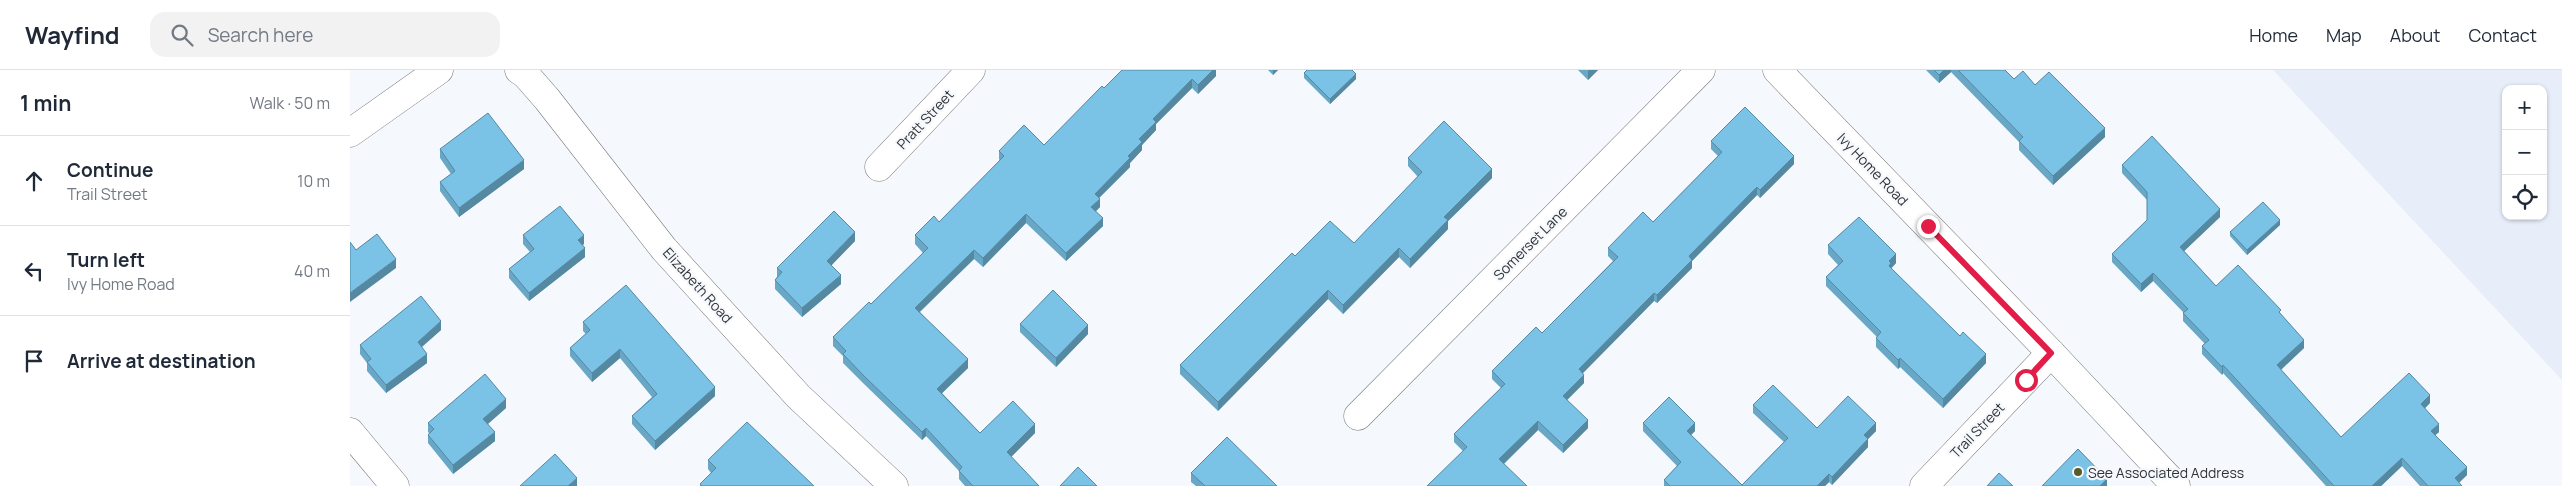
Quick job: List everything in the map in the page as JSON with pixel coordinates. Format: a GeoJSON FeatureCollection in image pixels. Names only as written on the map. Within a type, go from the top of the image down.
{"type":"FeatureCollection","features":[{"type":"Feature","properties":{"kind":"street"},"geometry":{"type":"LineString","coordinates":[[350,134],[439,70]]}},
{"type":"Feature","properties":{"kind":"street","name":"Elizabeth Road"},"geometry":{"type":"LineString","coordinates":[[518,70],[526,75],[547,99],[664,249],[798,396],[894,486]]}},
{"type":"Feature","properties":{"kind":"street","name":"Pratt Street"},"geometry":{"type":"LineString","coordinates":[[879,167],[971,70]]}},
{"type":"Feature","properties":{"kind":"street","name":"Somerset Lane"},"geometry":{"type":"LineString","coordinates":[[1358,416],[1701,70]]}},
{"type":"Feature","properties":{"kind":"street","name":"Ivy Home Road"},"geometry":{"type":"LineString","coordinates":[[1777,70],[2051,353],[2176,486]]}},
{"type":"Feature","properties":{"kind":"street","name":"Trail Street"},"geometry":{"type":"LineString","coordinates":[[1924,486],[2051,353]]}},
{"type":"Feature","properties":{"kind":"street"},"geometry":{"type":"LineString","coordinates":[[350,432],[395,486]]}},
{"type":"Feature","properties":{"kind":"shaded area"},"geometry":{"type":"Polygon","coordinates":[[[2273,70],[2562,70],[2562,380],[2273,70]]]}},
{"type":"Feature","properties":{"kind":"building"},"geometry":{"type":"Polygon","coordinates":[[[1122,70],[1213,70],[1198,85],[1192,79],[1153,119],[1156,122],[1139,139],[1142,142],[1128,156],[1130,158],[1095,194],[1100,199],[1091,207],[1103,218],[1066,253],[1026,214],[983,258],[974,250],[915,308],[968,359],[937,389],[980,433],[1013,401],[1035,424],[1007,452],[1039,486],[973,486],[959,471],[962,467],[926,428],[922,432],[864,376],[843,354],[846,351],[833,337],[869,302],[871,304],[928,248],[915,235],[934,216],[939,222],[1004,156],[999,151],[1024,125],[1044,145],[1102,86],[1104,88],[1122,70]]]}},
{"type":"Feature","properties":{"kind":"building"},"geometry":{"type":"Polygon","coordinates":[[[1307,70],[1352,70],[1356,74],[1330,99],[1304,73],[1307,70]]]}},
{"type":"Feature","properties":{"kind":"building"},"geometry":{"type":"Polygon","coordinates":[[[1934,70],[1944,70],[1939,75],[1934,70]]]}},
{"type":"Feature","properties":{"kind":"building"},"geometry":{"type":"Polygon","coordinates":[[[1958,70],[2005,70],[2014,79],[2023,71],[2035,85],[2049,72],[2105,128],[2053,176],[2019,141],[2023,137],[1958,70]]]}},
{"type":"Feature","properties":{"kind":"building"},"geometry":{"type":"Polygon","coordinates":[[[1745,107],[1794,156],[1760,190],[1757,187],[1689,256],[1692,260],[1657,295],[1654,293],[1579,369],[1584,375],[1563,396],[1588,420],[1563,445],[1538,421],[1499,459],[1527,486],[1427,486],[1467,447],[1454,434],[1505,384],[1492,371],[1536,327],[1542,333],[1618,257],[1608,248],[1643,212],[1653,222],[1722,152],[1711,141],[1745,107]]]}},
{"type":"Feature","properties":{"kind":"building"},"geometry":{"type":"Polygon","coordinates":[[[488,113],[524,160],[459,208],[440,182],[455,171],[440,149],[488,113]]]}},
{"type":"Feature","properties":{"kind":"building"},"geometry":{"type":"Polygon","coordinates":[[[1444,121],[1492,169],[1444,217],[1448,220],[1410,259],[1399,248],[1343,305],[1328,290],[1218,402],[1180,365],[1292,253],[1295,256],[1330,221],[1354,243],[1422,172],[1408,158],[1444,121]]]}},
{"type":"Feature","properties":{"kind":"building"},"geometry":{"type":"Polygon","coordinates":[[[2152,136],[2220,209],[2180,247],[2216,286],[2238,265],[2281,310],[2279,312],[2304,340],[2277,365],[2341,437],[2409,373],[2430,395],[2421,404],[2439,424],[2431,431],[2467,467],[2455,478],[2462,486],[2428,486],[2402,458],[2372,486],[2334,486],[2223,365],[2222,367],[2202,346],[2209,340],[2183,313],[2188,309],[2153,273],[2141,284],[2112,254],[2147,220],[2147,192],[2122,165],[2152,136]]]}},
{"type":"Feature","properties":{"kind":"building"},"geometry":{"type":"Polygon","coordinates":[[[2263,202],[2280,220],[2247,250],[2230,232],[2263,202]]]}},
{"type":"Feature","properties":{"kind":"building"},"geometry":{"type":"Polygon","coordinates":[[[560,206],[584,235],[578,240],[585,248],[529,293],[509,269],[534,249],[523,235],[560,206]]]}},
{"type":"Feature","properties":{"kind":"building"},"geometry":{"type":"Polygon","coordinates":[[[834,211],[855,232],[827,261],[841,275],[802,308],[775,280],[782,272],[777,268],[834,211]]]}},
{"type":"Feature","properties":{"kind":"building"},"geometry":{"type":"Polygon","coordinates":[[[1859,217],[1896,254],[1889,261],[1891,263],[1889,266],[1960,336],[1963,332],[1986,354],[1943,399],[1876,338],[1881,332],[1826,277],[1843,261],[1828,245],[1859,217]]]}},
{"type":"Feature","properties":{"kind":"building"},"geometry":{"type":"Polygon","coordinates":[[[377,234],[396,259],[350,293],[350,242],[356,250],[377,234]]]}},
{"type":"Feature","properties":{"kind":"building"},"geometry":{"type":"Polygon","coordinates":[[[626,285],[715,387],[655,441],[632,416],[657,394],[620,349],[592,373],[570,348],[590,330],[583,322],[626,285]]]}},
{"type":"Feature","properties":{"kind":"building"},"geometry":{"type":"Polygon","coordinates":[[[1053,290],[1088,325],[1056,358],[1020,324],[1053,290]]]}},
{"type":"Feature","properties":{"kind":"building"},"geometry":{"type":"Polygon","coordinates":[[[421,296],[441,321],[418,342],[427,354],[386,385],[367,362],[371,359],[360,345],[421,296]]]}},
{"type":"Feature","properties":{"kind":"building"},"geometry":{"type":"Polygon","coordinates":[[[485,374],[506,399],[483,419],[495,432],[453,465],[428,435],[434,429],[428,423],[485,374]]]}},
{"type":"Feature","properties":{"kind":"building"},"geometry":{"type":"Polygon","coordinates":[[[1773,385],[1817,428],[1848,396],[1876,423],[1864,435],[1868,439],[1832,477],[1829,474],[1817,486],[1670,486],[1664,480],[1681,462],[1643,423],[1669,397],[1695,423],[1687,431],[1742,485],[1788,438],[1753,405],[1773,385]]]}},
{"type":"Feature","properties":{"kind":"building"},"geometry":{"type":"Polygon","coordinates":[[[747,422],[814,486],[702,486],[700,484],[716,468],[708,460],[747,422]]]}},
{"type":"Feature","properties":{"kind":"building"},"geometry":{"type":"Polygon","coordinates":[[[1227,437],[1277,486],[1205,486],[1191,473],[1227,437]]]}},
{"type":"Feature","properties":{"kind":"building","name":"See Associated Address"},"geometry":{"type":"Polygon","coordinates":[[[2078,449],[2107,479],[2100,486],[2042,486],[2078,449]]]}},
{"type":"Feature","properties":{"kind":"building"},"geometry":{"type":"Polygon","coordinates":[[[555,454],[577,478],[568,486],[520,486],[555,454]]]}},
{"type":"Feature","properties":{"kind":"building"},"geometry":{"type":"Polygon","coordinates":[[[1078,467],[1097,486],[1060,486],[1078,467]]]}},
{"type":"Feature","properties":{"kind":"building"},"geometry":{"type":"Polygon","coordinates":[[[1999,473],[2013,486],[1987,486],[1999,473]]]}},
{"type":"Feature","properties":{"kind":"place","name":"See Associated Address"},"geometry":{"type":"Point","coordinates":[2078,472]}},
{"type":"Feature","properties":{"kind":"route"},"geometry":{"type":"LineString","coordinates":[[1928,226],[2051,353],[2026,380]]}}]}
